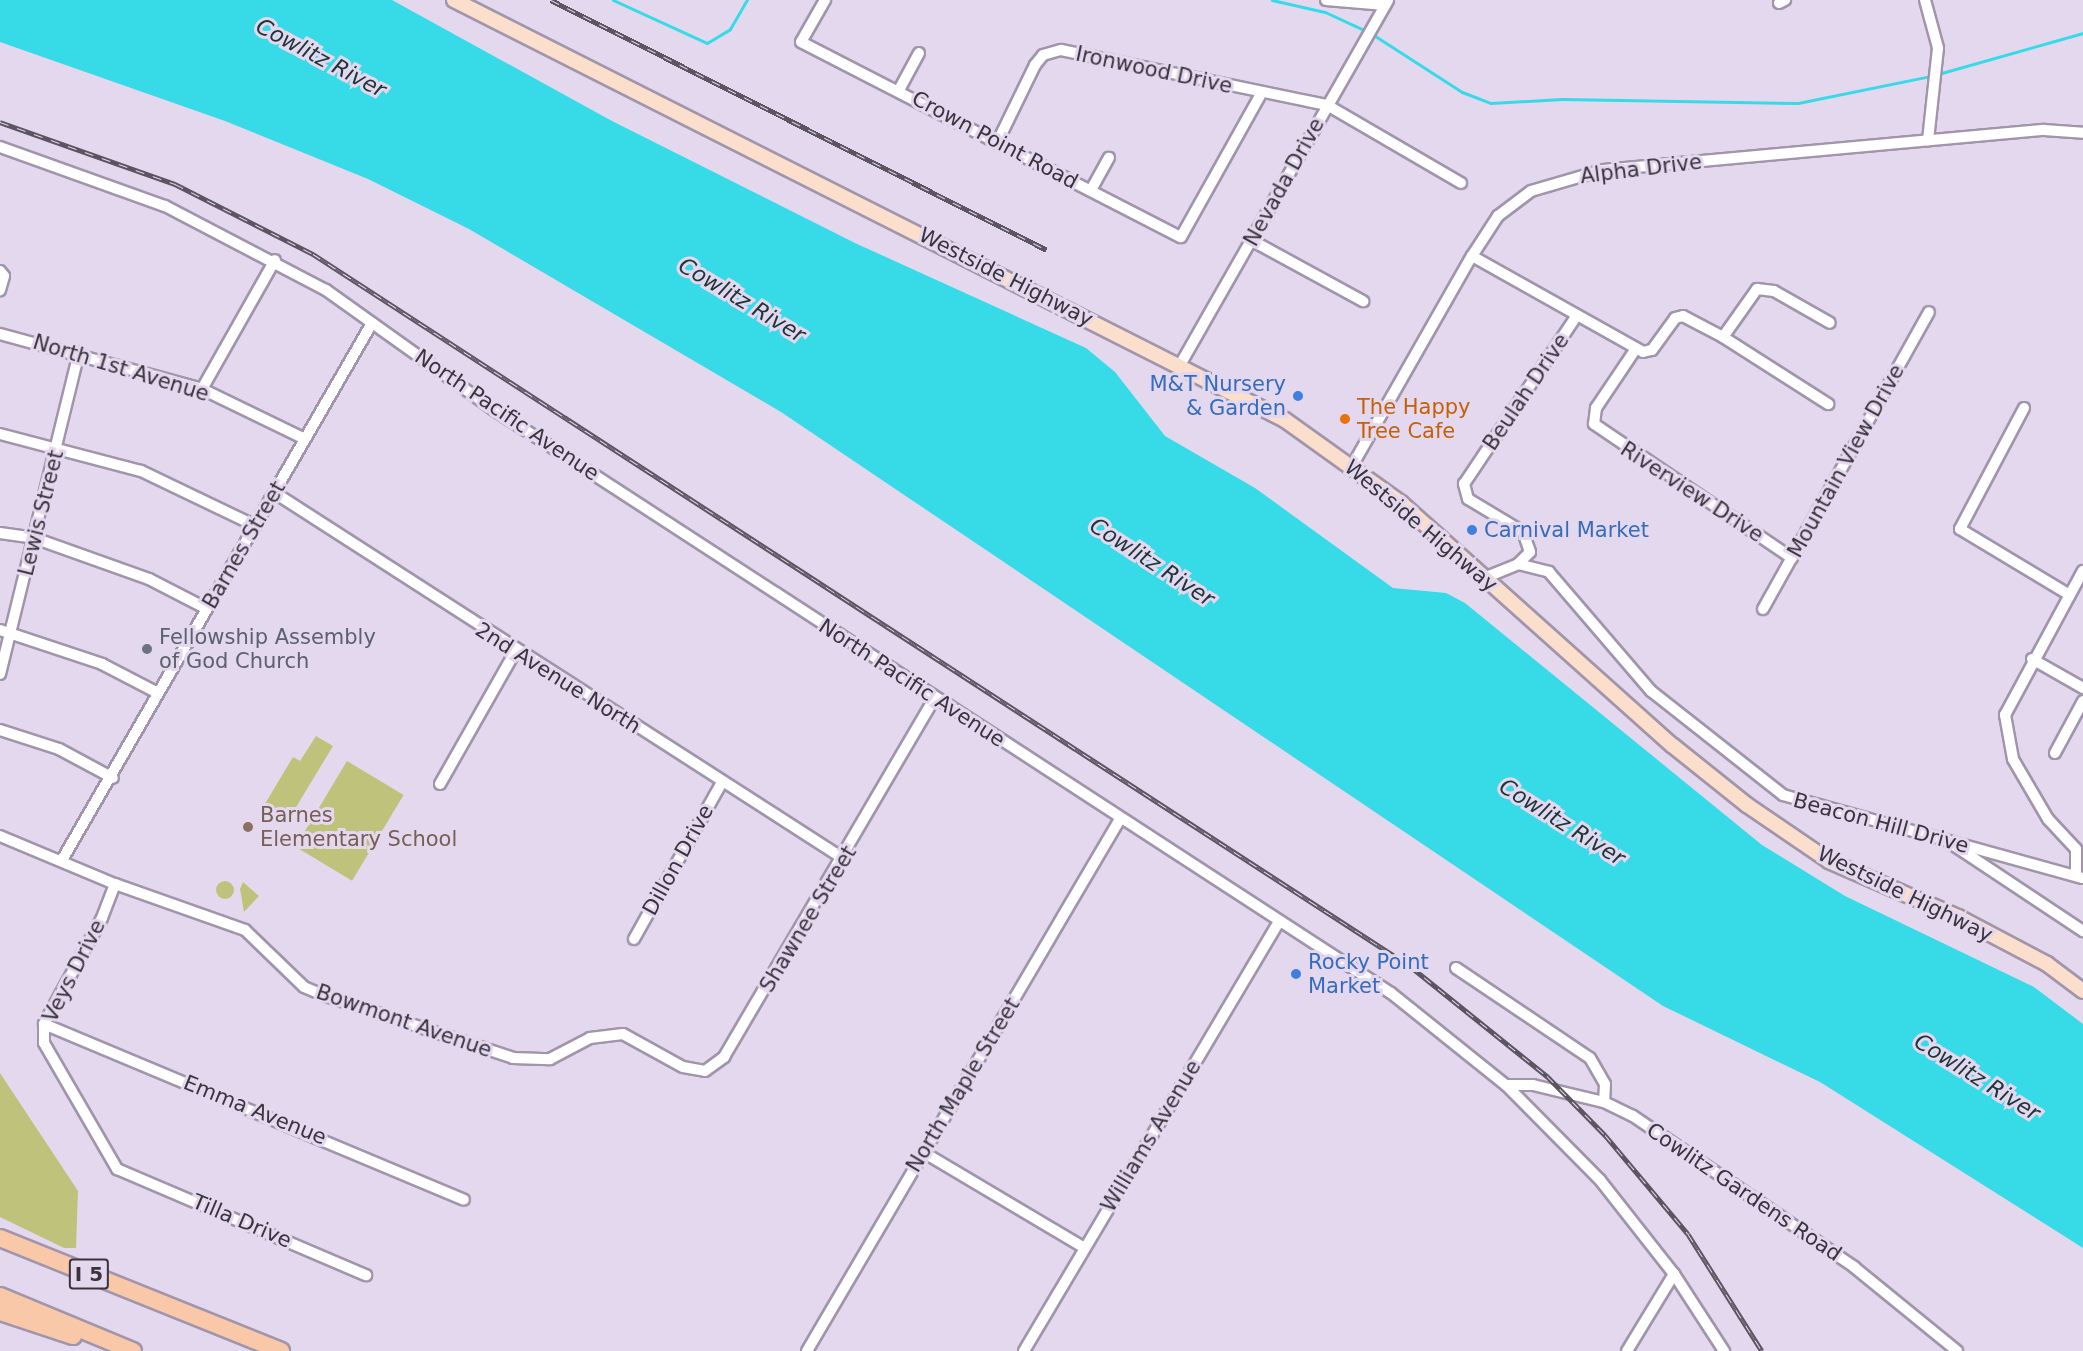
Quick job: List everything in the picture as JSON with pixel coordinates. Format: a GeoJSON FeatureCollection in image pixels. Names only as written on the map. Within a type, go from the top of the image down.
{"type":"FeatureCollection","features":[{"type":"Feature","properties":{"kind":"highway"},"geometry":{"type":"LineString","coordinates":[[0,1228],[125,1288]]}},
{"type":"Feature","properties":{"kind":"highway","name":"I 5"},"geometry":{"type":"LineString","coordinates":[[0,1238],[281,1351]]}},
{"type":"Feature","properties":{"kind":"highway","name":"I 5"},"geometry":{"type":"LineString","coordinates":[[0,1296],[133,1351]]}},
{"type":"Feature","properties":{"kind":"highway"},"geometry":{"type":"LineString","coordinates":[[0,1312],[125,1351]]}},
{"type":"Feature","properties":{"kind":"main road","name":"Westside Highway"},"geometry":{"type":"LineString","coordinates":[[454,0],[1286,420],[1352,466],[1485,578],[1672,745],[1791,836],[1829,861],[2018,948],[2083,992]]}},
{"type":"Feature","properties":{"kind":"street","name":"Crown Point Road"},"geometry":{"type":"LineString","coordinates":[[825,0],[801,42],[899,90],[1181,237],[1262,92]]}},
{"type":"Feature","properties":{"kind":"street"},"geometry":{"type":"LineString","coordinates":[[1326,0],[1386,2]]}},
{"type":"Feature","properties":{"kind":"street"},"geometry":{"type":"LineString","coordinates":[[1925,0],[1938,48],[1928,140]]}},
{"type":"Feature","properties":{"kind":"street","name":"Nevada Drive"},"geometry":{"type":"LineString","coordinates":[[1180,365],[1386,2]]}},
{"type":"Feature","properties":{"kind":"street","name":"Ironwood Drive"},"geometry":{"type":"LineString","coordinates":[[997,143],[1035,65],[1043,55],[1061,50],[1327,105],[1461,183]]}},
{"type":"Feature","properties":{"kind":"street","name":"Crown Point Road"},"geometry":{"type":"LineString","coordinates":[[899,90],[920,53]]}},
{"type":"Feature","properties":{"kind":"street","name":"Alpha Drive"},"geometry":{"type":"LineString","coordinates":[[1352,466],[1472,256],[1508,208],[1531,191],[1571,177],[1928,140],[2044,130],[2083,134]]}},
{"type":"Feature","properties":{"kind":"street","name":"North Pacific Avenue"},"geometry":{"type":"LineString","coordinates":[[0,147],[165,206],[275,260],[372,323],[493,409],[1399,999],[1506,1085],[1600,1180],[1674,1274],[1724,1351]]}},
{"type":"Feature","properties":{"kind":"street","name":"Crown Point Road"},"geometry":{"type":"LineString","coordinates":[[1091,190],[1109,158]]}},
{"type":"Feature","properties":{"kind":"street"},"geometry":{"type":"LineString","coordinates":[[1251,240],[1363,301]]}},
{"type":"Feature","properties":{"kind":"street"},"geometry":{"type":"LineString","coordinates":[[1472,256],[1576,317]]}},
{"type":"Feature","properties":{"kind":"street"},"geometry":{"type":"LineString","coordinates":[[202,389],[275,260]]}},
{"type":"Feature","properties":{"kind":"street"},"geometry":{"type":"LineString","coordinates":[[0,270],[0,290]]}},
{"type":"Feature","properties":{"kind":"street"},"geometry":{"type":"LineString","coordinates":[[1723,337],[1757,289],[1774,291],[1830,323]]}},
{"type":"Feature","properties":{"kind":"street","name":"Mountain View Drive"},"geometry":{"type":"LineString","coordinates":[[1763,609],[1929,312]]}},
{"type":"Feature","properties":{"kind":"street"},"geometry":{"type":"LineString","coordinates":[[1635,350],[1652,350],[1675,318],[1683,316],[1723,337],[1828,404]]}},
{"type":"Feature","properties":{"kind":"street","name":"Beulah Drive"},"geometry":{"type":"LineString","coordinates":[[1518,564],[1530,552],[1523,532],[1468,499],[1464,484],[1576,317],[1635,350]]}},
{"type":"Feature","properties":{"kind":"street","name":"Barnes Street"},"geometry":{"type":"LineString","coordinates":[[62,860],[113,778],[158,693],[372,323]]}},
{"type":"Feature","properties":{"kind":"street","name":"North 1st Avenue"},"geometry":{"type":"LineString","coordinates":[[0,334],[79,352],[202,389],[305,439]]}},
{"type":"Feature","properties":{"kind":"street","name":"Riverview Drive"},"geometry":{"type":"LineString","coordinates":[[1635,350],[1596,408],[1594,424],[1792,558]]}},
{"type":"Feature","properties":{"kind":"street","name":"Lewis Street"},"geometry":{"type":"LineString","coordinates":[[0,674],[5,631],[34,538],[79,352]]}},
{"type":"Feature","properties":{"kind":"street"},"geometry":{"type":"LineString","coordinates":[[2024,408],[1960,529],[2070,595]]}},
{"type":"Feature","properties":{"kind":"street"},"geometry":{"type":"LineString","coordinates":[[0,434],[57,447],[141,471],[256,526]]}},
{"type":"Feature","properties":{"kind":"street","name":"2nd Avenue North"},"geometry":{"type":"LineString","coordinates":[[275,493],[515,652],[844,860]]}},
{"type":"Feature","properties":{"kind":"street"},"geometry":{"type":"LineString","coordinates":[[0,532],[34,538],[149,579],[207,609]]}},
{"type":"Feature","properties":{"kind":"street"},"geometry":{"type":"LineString","coordinates":[[1485,578],[1518,564]]}},
{"type":"Feature","properties":{"kind":"street","name":"Beacon Hill Drive"},"geometry":{"type":"LineString","coordinates":[[1518,564],[1553,576],[1652,691],[1764,783],[1801,803],[2080,877]]}},
{"type":"Feature","properties":{"kind":"street"},"geometry":{"type":"LineString","coordinates":[[2080,877],[2076,849],[2034,797],[2005,736],[2005,715],[2032,659],[2083,572]]}},
{"type":"Feature","properties":{"kind":"street"},"geometry":{"type":"LineString","coordinates":[[5,631],[102,664],[158,693]]}},
{"type":"Feature","properties":{"kind":"street"},"geometry":{"type":"LineString","coordinates":[[440,783],[515,652]]}},
{"type":"Feature","properties":{"kind":"street"},"geometry":{"type":"LineString","coordinates":[[2032,659],[2083,688]]}},
{"type":"Feature","properties":{"kind":"street","name":"Shawnee Street"},"geometry":{"type":"LineString","coordinates":[[643,1043],[694,1071],[716,1067],[844,860],[935,698]]}},
{"type":"Feature","properties":{"kind":"street"},"geometry":{"type":"LineString","coordinates":[[2055,753],[2083,701]]}},
{"type":"Feature","properties":{"kind":"street"},"geometry":{"type":"LineString","coordinates":[[0,730],[59,749],[113,778]]}},
{"type":"Feature","properties":{"kind":"street","name":"Dillon Drive"},"geometry":{"type":"LineString","coordinates":[[634,939],[722,782]]}},
{"type":"Feature","properties":{"kind":"street","name":"North Maple Street"},"geometry":{"type":"LineString","coordinates":[[807,1351],[1120,819]]}},
{"type":"Feature","properties":{"kind":"street"},"geometry":{"type":"LineString","coordinates":[[0,836],[115,884]]}},
{"type":"Feature","properties":{"kind":"street"},"geometry":{"type":"LineString","coordinates":[[1950,842],[2083,931]]}},
{"type":"Feature","properties":{"kind":"street","name":"Bowmont Avenue"},"geometry":{"type":"LineString","coordinates":[[115,884],[244,930],[304,987],[513,1058],[550,1059],[608,1034],[643,1043]]}},
{"type":"Feature","properties":{"kind":"street","name":"Veys Drive"},"geometry":{"type":"LineString","coordinates":[[115,884],[44,1024],[44,1043],[117,1169]]}},
{"type":"Feature","properties":{"kind":"street","name":"Williams Avenue"},"geometry":{"type":"LineString","coordinates":[[1024,1351],[1279,921]]}},
{"type":"Feature","properties":{"kind":"street"},"geometry":{"type":"LineString","coordinates":[[1456,968],[1590,1058],[1605,1084],[1604,1102]]}},
{"type":"Feature","properties":{"kind":"street","name":"Emma Avenue"},"geometry":{"type":"LineString","coordinates":[[44,1024],[464,1200]]}},
{"type":"Feature","properties":{"kind":"street","name":"Cowlitz Gardens Road"},"geometry":{"type":"LineString","coordinates":[[1506,1085],[1533,1085],[1604,1102],[1782,1216],[1896,1298],[1957,1351]]}},
{"type":"Feature","properties":{"kind":"street"},"geometry":{"type":"LineString","coordinates":[[923,1152],[1084,1248]]}},
{"type":"Feature","properties":{"kind":"street","name":"Tilla Drive"},"geometry":{"type":"LineString","coordinates":[[117,1169],[366,1275]]}},
{"type":"Feature","properties":{"kind":"street"},"geometry":{"type":"LineString","coordinates":[[1627,1351],[1674,1274]]}},
{"type":"Feature","properties":{"kind":"green space"},"geometry":{"type":"Polygon","coordinates":[[[316,736],[333,746],[287,822],[263,807],[293,757],[300,761],[316,736]]]}},
{"type":"Feature","properties":{"kind":"green space"},"geometry":{"type":"Polygon","coordinates":[[[347,761],[404,795],[352,881],[295,847],[347,761]]]}},
{"type":"Feature","properties":{"kind":"green space"},"geometry":{"type":"Polygon","coordinates":[[[225,881],[231,884],[234,890],[231,896],[225,899],[219,896],[216,890],[219,884],[225,881]]]}},
{"type":"Feature","properties":{"kind":"green space"},"geometry":{"type":"Polygon","coordinates":[[[243,882],[259,896],[244,912],[240,889],[243,882]]]}},
{"type":"Feature","properties":{"kind":"green space"},"geometry":{"type":"Polygon","coordinates":[[[0,1073],[78,1191],[76,1248],[64,1248],[0,1217],[0,1073]]]}},
{"type":"Feature","properties":{"kind":"water","name":"Cowlitz River"},"geometry":{"type":"Polygon","coordinates":[[[0,0],[392,0],[612,121],[855,243],[1086,348],[1115,372],[1165,436],[1255,488],[1393,588],[1446,593],[1465,603],[1762,845],[1845,896],[2034,987],[2083,1024],[2083,1248],[1820,1082],[1663,1006],[781,412],[469,229],[368,179],[225,121],[0,42],[0,0]]]}},
{"type":"Feature","properties":{"kind":"waterway"},"geometry":{"type":"LineString","coordinates":[[613,0],[707,43],[730,29],[747,0]]}},
{"type":"Feature","properties":{"kind":"waterway"},"geometry":{"type":"LineString","coordinates":[[1272,0],[1325,12],[1366,31]]}},
{"type":"Feature","properties":{"kind":"waterway"},"geometry":{"type":"LineString","coordinates":[[1938,74],[2083,33]]}},
{"type":"Feature","properties":{"kind":"waterway"},"geometry":{"type":"LineString","coordinates":[[1372,34],[1462,92],[1491,103],[1562,99],[1798,103],[1931,76]]}},
{"type":"Feature","properties":{"kind":"railway"},"geometry":{"type":"LineString","coordinates":[[551,0],[1047,250]]}},
{"type":"Feature","properties":{"kind":"railway"},"geometry":{"type":"LineString","coordinates":[[0,122],[175,184],[313,254],[1410,966],[1547,1076],[1605,1135],[1688,1234],[1762,1351]]}},
{"type":"Feature","properties":{"kind":"place","name":"M&T Nursery & Garden"},"geometry":{"type":"Point","coordinates":[1298,396]}},
{"type":"Feature","properties":{"kind":"place","name":"The Happy Tree Cafe"},"geometry":{"type":"Point","coordinates":[1345,419]}},
{"type":"Feature","properties":{"kind":"place","name":"Carnival Market"},"geometry":{"type":"Point","coordinates":[1472,530]}},
{"type":"Feature","properties":{"kind":"place","name":"Fellowship Assembly of God Church"},"geometry":{"type":"Point","coordinates":[147,649]}},
{"type":"Feature","properties":{"kind":"place","name":"Barnes Elementary School"},"geometry":{"type":"Point","coordinates":[248,827]}},
{"type":"Feature","properties":{"kind":"place","name":"Rocky Point Market"},"geometry":{"type":"Point","coordinates":[1296,974]}}]}
